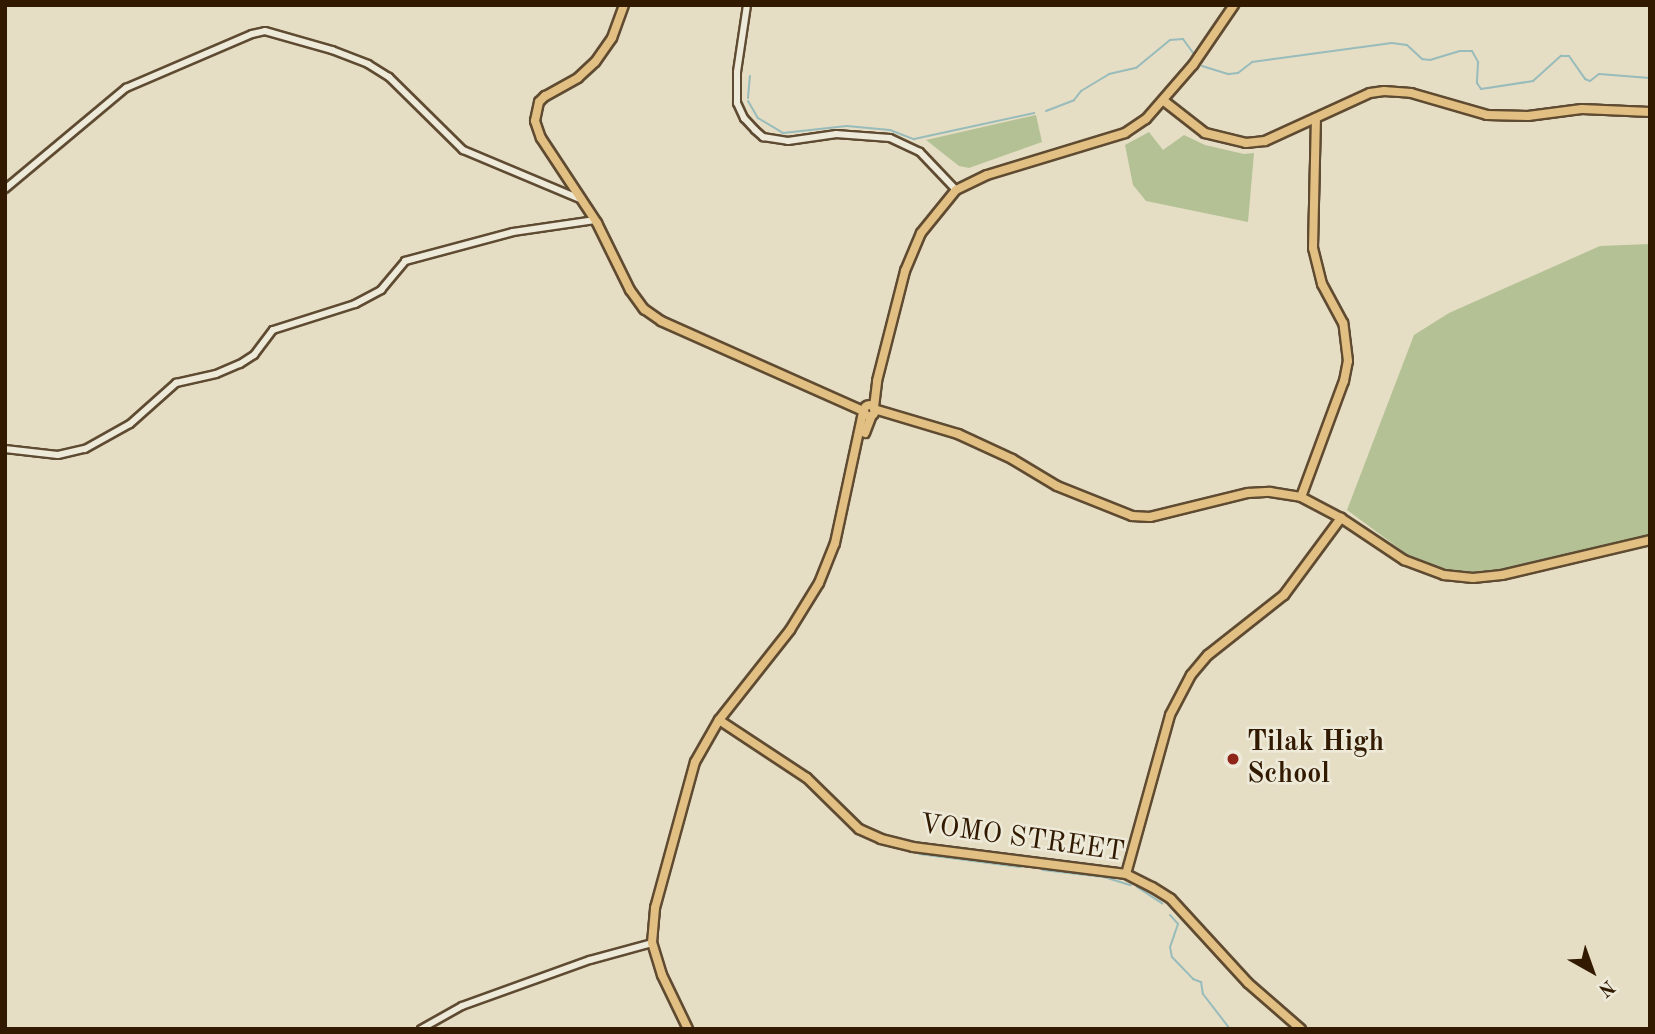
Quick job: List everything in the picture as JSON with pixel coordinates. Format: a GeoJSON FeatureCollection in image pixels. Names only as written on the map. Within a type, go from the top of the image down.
{"type":"FeatureCollection","features":[{"type":"Feature","properties":{"kind":"main road"},"geometry":{"type":"LineString","coordinates":[[624,5],[611,38],[595,61],[578,78],[545,96],[538,105],[535,121],[541,138],[594,220],[635,296],[661,321],[837,398],[869,410],[958,435],[1013,459],[1057,486],[1132,516],[1150,517],[1248,493],[1301,497],[1341,518],[1404,560],[1444,575],[1473,578],[1502,575],[1650,540]]}},
{"type":"Feature","properties":{"kind":"main road"},"geometry":{"type":"LineString","coordinates":[[688,1029],[662,975],[652,943],[655,908],[695,762],[719,720],[790,630],[814,591],[835,542],[905,271],[921,233],[956,190],[987,176],[1125,133],[1146,119],[1164,101],[1234,5]]}},
{"type":"Feature","properties":{"kind":"main road"},"geometry":{"type":"LineString","coordinates":[[1164,101],[1205,134],[1231,142],[1265,141],[1370,93],[1384,91],[1411,93],[1487,115],[1528,116],[1582,109],[1650,112]]}},
{"type":"Feature","properties":{"kind":"main road"},"geometry":{"type":"LineString","coordinates":[[1301,497],[1341,392],[1348,361],[1343,323],[1322,284],[1313,248],[1316,118]]}},
{"type":"Feature","properties":{"kind":"main road"},"geometry":{"type":"LineString","coordinates":[[1126,874],[1170,715],[1191,676],[1208,656],[1284,595],[1341,518]]}},
{"type":"Feature","properties":{"kind":"main road","name":"VOMO STREET"},"geometry":{"type":"LineString","coordinates":[[719,720],[807,778],[859,829],[881,839],[913,847],[1126,874],[1171,899],[1248,983],[1301,1029]]}},
{"type":"Feature","properties":{"kind":"street"},"geometry":{"type":"LineString","coordinates":[[747,5],[737,72],[737,103],[744,118],[755,131],[763,137],[788,141],[836,134],[890,138],[920,152],[956,190]]}},
{"type":"Feature","properties":{"kind":"street"},"geometry":{"type":"LineString","coordinates":[[5,189],[126,88],[252,34],[265,32],[332,50],[368,64],[389,76],[463,150],[580,199]]}},
{"type":"Feature","properties":{"kind":"street"},"geometry":{"type":"LineString","coordinates":[[5,449],[58,455],[85,449],[130,424],[176,383],[216,374],[240,364],[254,355],[273,330],[355,304],[372,295],[380,290],[405,261],[513,232],[594,220]]}},
{"type":"Feature","properties":{"kind":"street"},"geometry":{"type":"LineString","coordinates":[[421,1029],[462,1006],[590,960],[652,943]]}},
{"type":"Feature","properties":{"kind":"green space"},"geometry":{"type":"Polygon","coordinates":[[[1036,115],[1042,142],[969,168],[959,166],[926,140],[1036,115]]]}},
{"type":"Feature","properties":{"kind":"green space"},"geometry":{"type":"Polygon","coordinates":[[[1149,132],[1163,150],[1184,135],[1205,145],[1244,154],[1254,153],[1248,222],[1146,201],[1133,185],[1125,145],[1149,132]]]}},
{"type":"Feature","properties":{"kind":"green space"},"geometry":{"type":"Polygon","coordinates":[[[1650,244],[1650,536],[1502,572],[1472,574],[1444,570],[1408,555],[1347,510],[1414,335],[1449,313],[1600,246],[1650,244]]]}},
{"type":"Feature","properties":{"kind":"waterway"},"geometry":{"type":"LineString","coordinates":[[1046,111],[1074,100],[1081,91],[1109,74],[1136,68],[1170,40],[1183,39],[1193,53]]}},
{"type":"Feature","properties":{"kind":"waterway"},"geometry":{"type":"LineString","coordinates":[[1202,66],[1229,74],[1238,73],[1252,62],[1392,43],[1407,45],[1422,59],[1430,60],[1460,51],[1472,51],[1478,62],[1477,83],[1481,89],[1533,81],[1561,56],[1569,56],[1585,79],[1590,81],[1599,74],[1650,78]]}},
{"type":"Feature","properties":{"kind":"waterway"},"geometry":{"type":"LineString","coordinates":[[748,98],[750,76]]}},
{"type":"Feature","properties":{"kind":"waterway"},"geometry":{"type":"LineString","coordinates":[[748,101],[758,118],[783,133],[847,126],[890,130],[914,139],[1034,113]]}},
{"type":"Feature","properties":{"kind":"waterway"},"geometry":{"type":"LineString","coordinates":[[919,854],[1021,867]]}},
{"type":"Feature","properties":{"kind":"waterway"},"geometry":{"type":"LineString","coordinates":[[1043,870],[1104,877],[1131,885]]}},
{"type":"Feature","properties":{"kind":"waterway"},"geometry":{"type":"LineString","coordinates":[[1137,887],[1162,903]]}},
{"type":"Feature","properties":{"kind":"waterway"},"geometry":{"type":"LineString","coordinates":[[1170,915],[1178,924],[1170,947],[1172,957],[1193,979],[1201,982],[1203,994],[1230,1029]]}},
{"type":"Feature","properties":{"kind":"place","name":"Tilak High School"},"geometry":{"type":"Point","coordinates":[1233,759]}}]}
